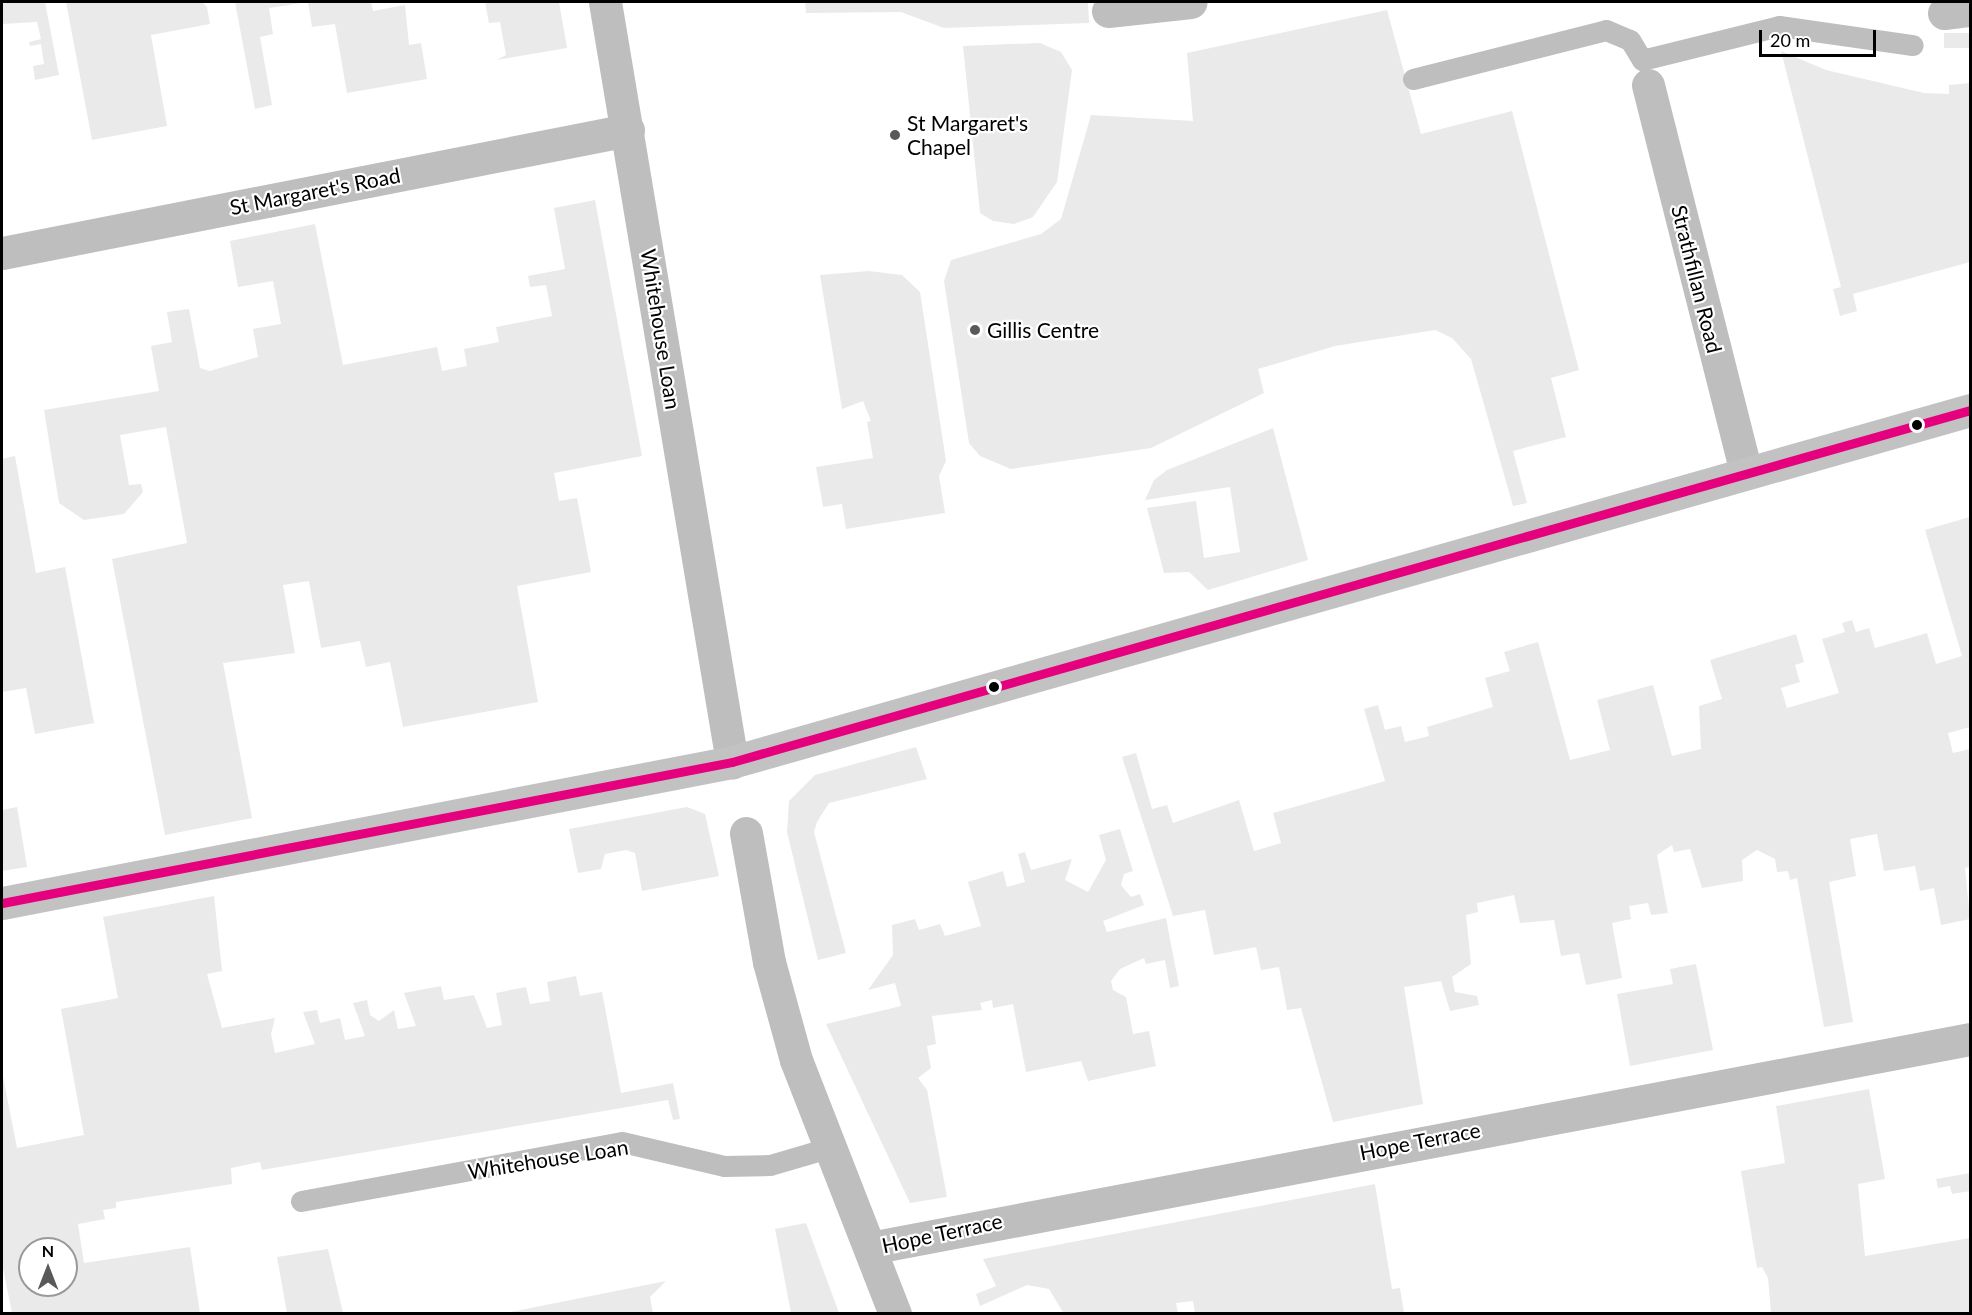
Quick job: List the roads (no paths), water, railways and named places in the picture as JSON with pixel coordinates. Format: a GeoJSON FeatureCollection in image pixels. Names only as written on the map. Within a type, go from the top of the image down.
{"type":"FeatureCollection","features":[{"type":"Feature","properties":{"kind":"street","name":"Whitehouse Loan"},"geometry":{"type":"LineString","coordinates":[[605,2],[732,762]]}},
{"type":"Feature","properties":{"kind":"street"},"geometry":{"type":"LineString","coordinates":[[1108,11],[1191,2]]}},
{"type":"Feature","properties":{"kind":"street","name":"Strathfillan Road"},"geometry":{"type":"LineString","coordinates":[[1645,72],[1746,473]]}},
{"type":"Feature","properties":{"kind":"street","name":"St Margaret's Road"},"geometry":{"type":"LineString","coordinates":[[2,253],[628,129]]}},
{"type":"Feature","properties":{"kind":"street"},"geometry":{"type":"LineString","coordinates":[[2,903],[732,762],[1971,410]]}},
{"type":"Feature","properties":{"kind":"street"},"geometry":{"type":"LineString","coordinates":[[746,833],[777,994],[828,1149],[895,1314]]}},
{"type":"Feature","properties":{"kind":"street","name":"Hope Terrace"},"geometry":{"type":"LineString","coordinates":[[870,1248],[1971,1039]]}},
{"type":"Feature","properties":{"kind":"lane"},"geometry":{"type":"LineString","coordinates":[[1413,79],[1606,30],[1630,40],[1645,72],[1779,26],[1913,45]]}},
{"type":"Feature","properties":{"kind":"lane","name":"Whitehouse Loan"},"geometry":{"type":"LineString","coordinates":[[301,1201],[622,1142],[724,1166],[770,1165],[828,1149]]}},
{"type":"Feature","properties":{"kind":"place","name":"St Margaret's Chapel"},"geometry":{"type":"Point","coordinates":[895,135]}},
{"type":"Feature","properties":{"kind":"place","name":"Gillis Centre"},"geometry":{"type":"Point","coordinates":[975,330]}}]}
